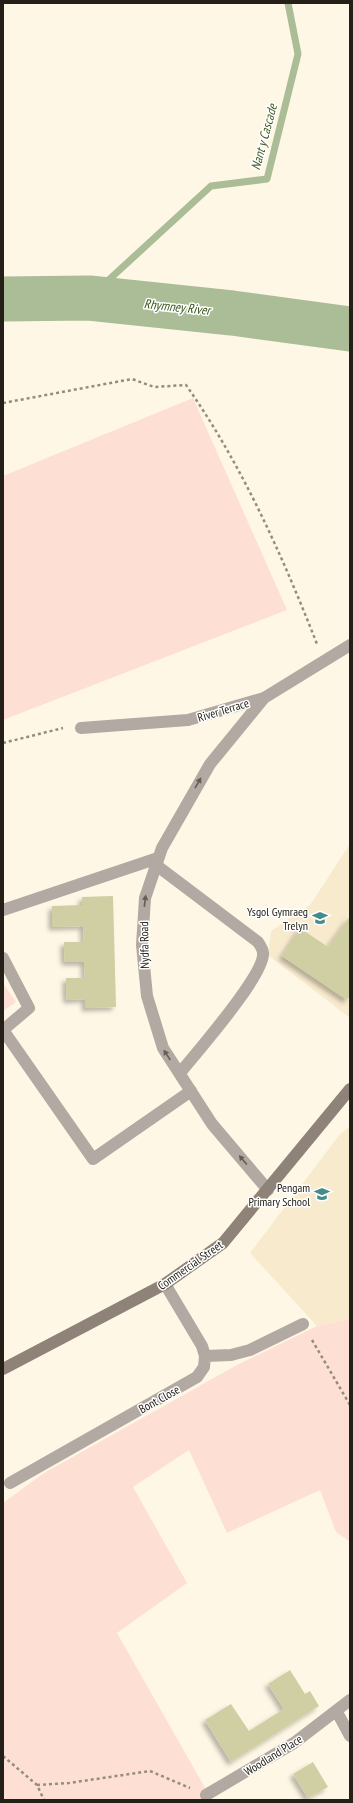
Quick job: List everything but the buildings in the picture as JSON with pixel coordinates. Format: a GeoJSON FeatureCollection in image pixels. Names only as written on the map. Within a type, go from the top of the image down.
{"type":"FeatureCollection","features":[{"type":"Feature","properties":{"kind":"main road","name":"Commercial Street"},"geometry":{"type":"LineString","coordinates":[[3,1369],[165,1284],[223,1243],[350,1089]]}},
{"type":"Feature","properties":{"kind":"street","name":"River Terrace"},"geometry":{"type":"LineString","coordinates":[[81,728],[188,720],[264,698],[350,645]]}},
{"type":"Feature","properties":{"kind":"street","name":"Nydfa Road"},"geometry":{"type":"LineString","coordinates":[[264,698],[210,764],[162,848],[145,898],[142,945],[146,996],[163,1048],[212,1124],[268,1190]]}},
{"type":"Feature","properties":{"kind":"street"},"geometry":{"type":"LineString","coordinates":[[3,910],[157,862],[258,942],[263,953],[260,967],[243,993],[180,1073]]}},
{"type":"Feature","properties":{"kind":"street"},"geometry":{"type":"LineString","coordinates":[[3,958],[29,1008],[3,1030],[93,1159],[191,1091]]}},
{"type":"Feature","properties":{"kind":"street"},"geometry":{"type":"LineString","coordinates":[[165,1284],[202,1346],[205,1356],[231,1355],[250,1350],[303,1324]]}},
{"type":"Feature","properties":{"kind":"street","name":"Bont Close"},"geometry":{"type":"LineString","coordinates":[[10,1483],[196,1378],[204,1367],[205,1356]]}},
{"type":"Feature","properties":{"kind":"street","name":"Woodland Place"},"geometry":{"type":"LineString","coordinates":[[206,1795],[294,1743],[337,1712],[350,1700]]}},
{"type":"Feature","properties":{"kind":"street"},"geometry":{"type":"LineString","coordinates":[[337,1712],[350,1736]]}},
{"type":"Feature","properties":{"kind":"path"},"geometry":{"type":"LineString","coordinates":[[3,403],[132,379],[154,387],[186,385],[212,421],[264,523],[298,595],[324,661]]}},
{"type":"Feature","properties":{"kind":"path"},"geometry":{"type":"LineString","coordinates":[[3,743],[64,728],[81,728]]}},
{"type":"Feature","properties":{"kind":"path"},"geometry":{"type":"LineString","coordinates":[[303,1324],[350,1405]]}},
{"type":"Feature","properties":{"kind":"path"},"geometry":{"type":"LineString","coordinates":[[3,1756],[37,1785],[44,1800]]}},
{"type":"Feature","properties":{"kind":"path"},"geometry":{"type":"LineString","coordinates":[[37,1785],[69,1784],[150,1771],[206,1795]]}},
{"type":"Feature","properties":{"kind":"shaded area"},"geometry":{"type":"Polygon","coordinates":[[[193,398],[287,610],[3,720],[3,476],[193,398]]]}},
{"type":"Feature","properties":{"kind":"shaded area","name":"Ysgol Gymraeg Trelyn"},"geometry":{"type":"Polygon","coordinates":[[[350,844],[350,1018],[268,955],[271,931],[310,905],[350,844]]]}},
{"type":"Feature","properties":{"kind":"shaded area"},"geometry":{"type":"Polygon","coordinates":[[[3,983],[16,1002],[3,1011],[3,983]]]}},
{"type":"Feature","properties":{"kind":"shaded area","name":"Pengam Primary School"},"geometry":{"type":"Polygon","coordinates":[[[350,1126],[350,1319],[317,1326],[250,1253],[340,1134],[350,1126]]]}},
{"type":"Feature","properties":{"kind":"shaded area"},"geometry":{"type":"Polygon","coordinates":[[[350,1319],[350,1542],[336,1532],[320,1490],[227,1533],[189,1450],[133,1487],[187,1583],[117,1633],[212,1800],[3,1800],[3,1503],[44,1473],[237,1365],[317,1326],[350,1319]]]}},
{"type":"Feature","properties":{"kind":"waterway","name":"Nant y Cascade"},"geometry":{"type":"LineString","coordinates":[[89,298],[211,186],[267,179],[298,54],[288,3]]}},
{"type":"Feature","properties":{"kind":"waterway","name":"Rhymney River"},"geometry":{"type":"LineString","coordinates":[[3,299],[89,298],[232,313],[350,329]]}},
{"type":"Feature","properties":{"kind":"place","name":"Ysgol Gymraeg Trelyn"},"geometry":{"type":"Point","coordinates":[320,918]}},
{"type":"Feature","properties":{"kind":"place","name":"Pengam Primary School"},"geometry":{"type":"Point","coordinates":[322,1194]}}]}
